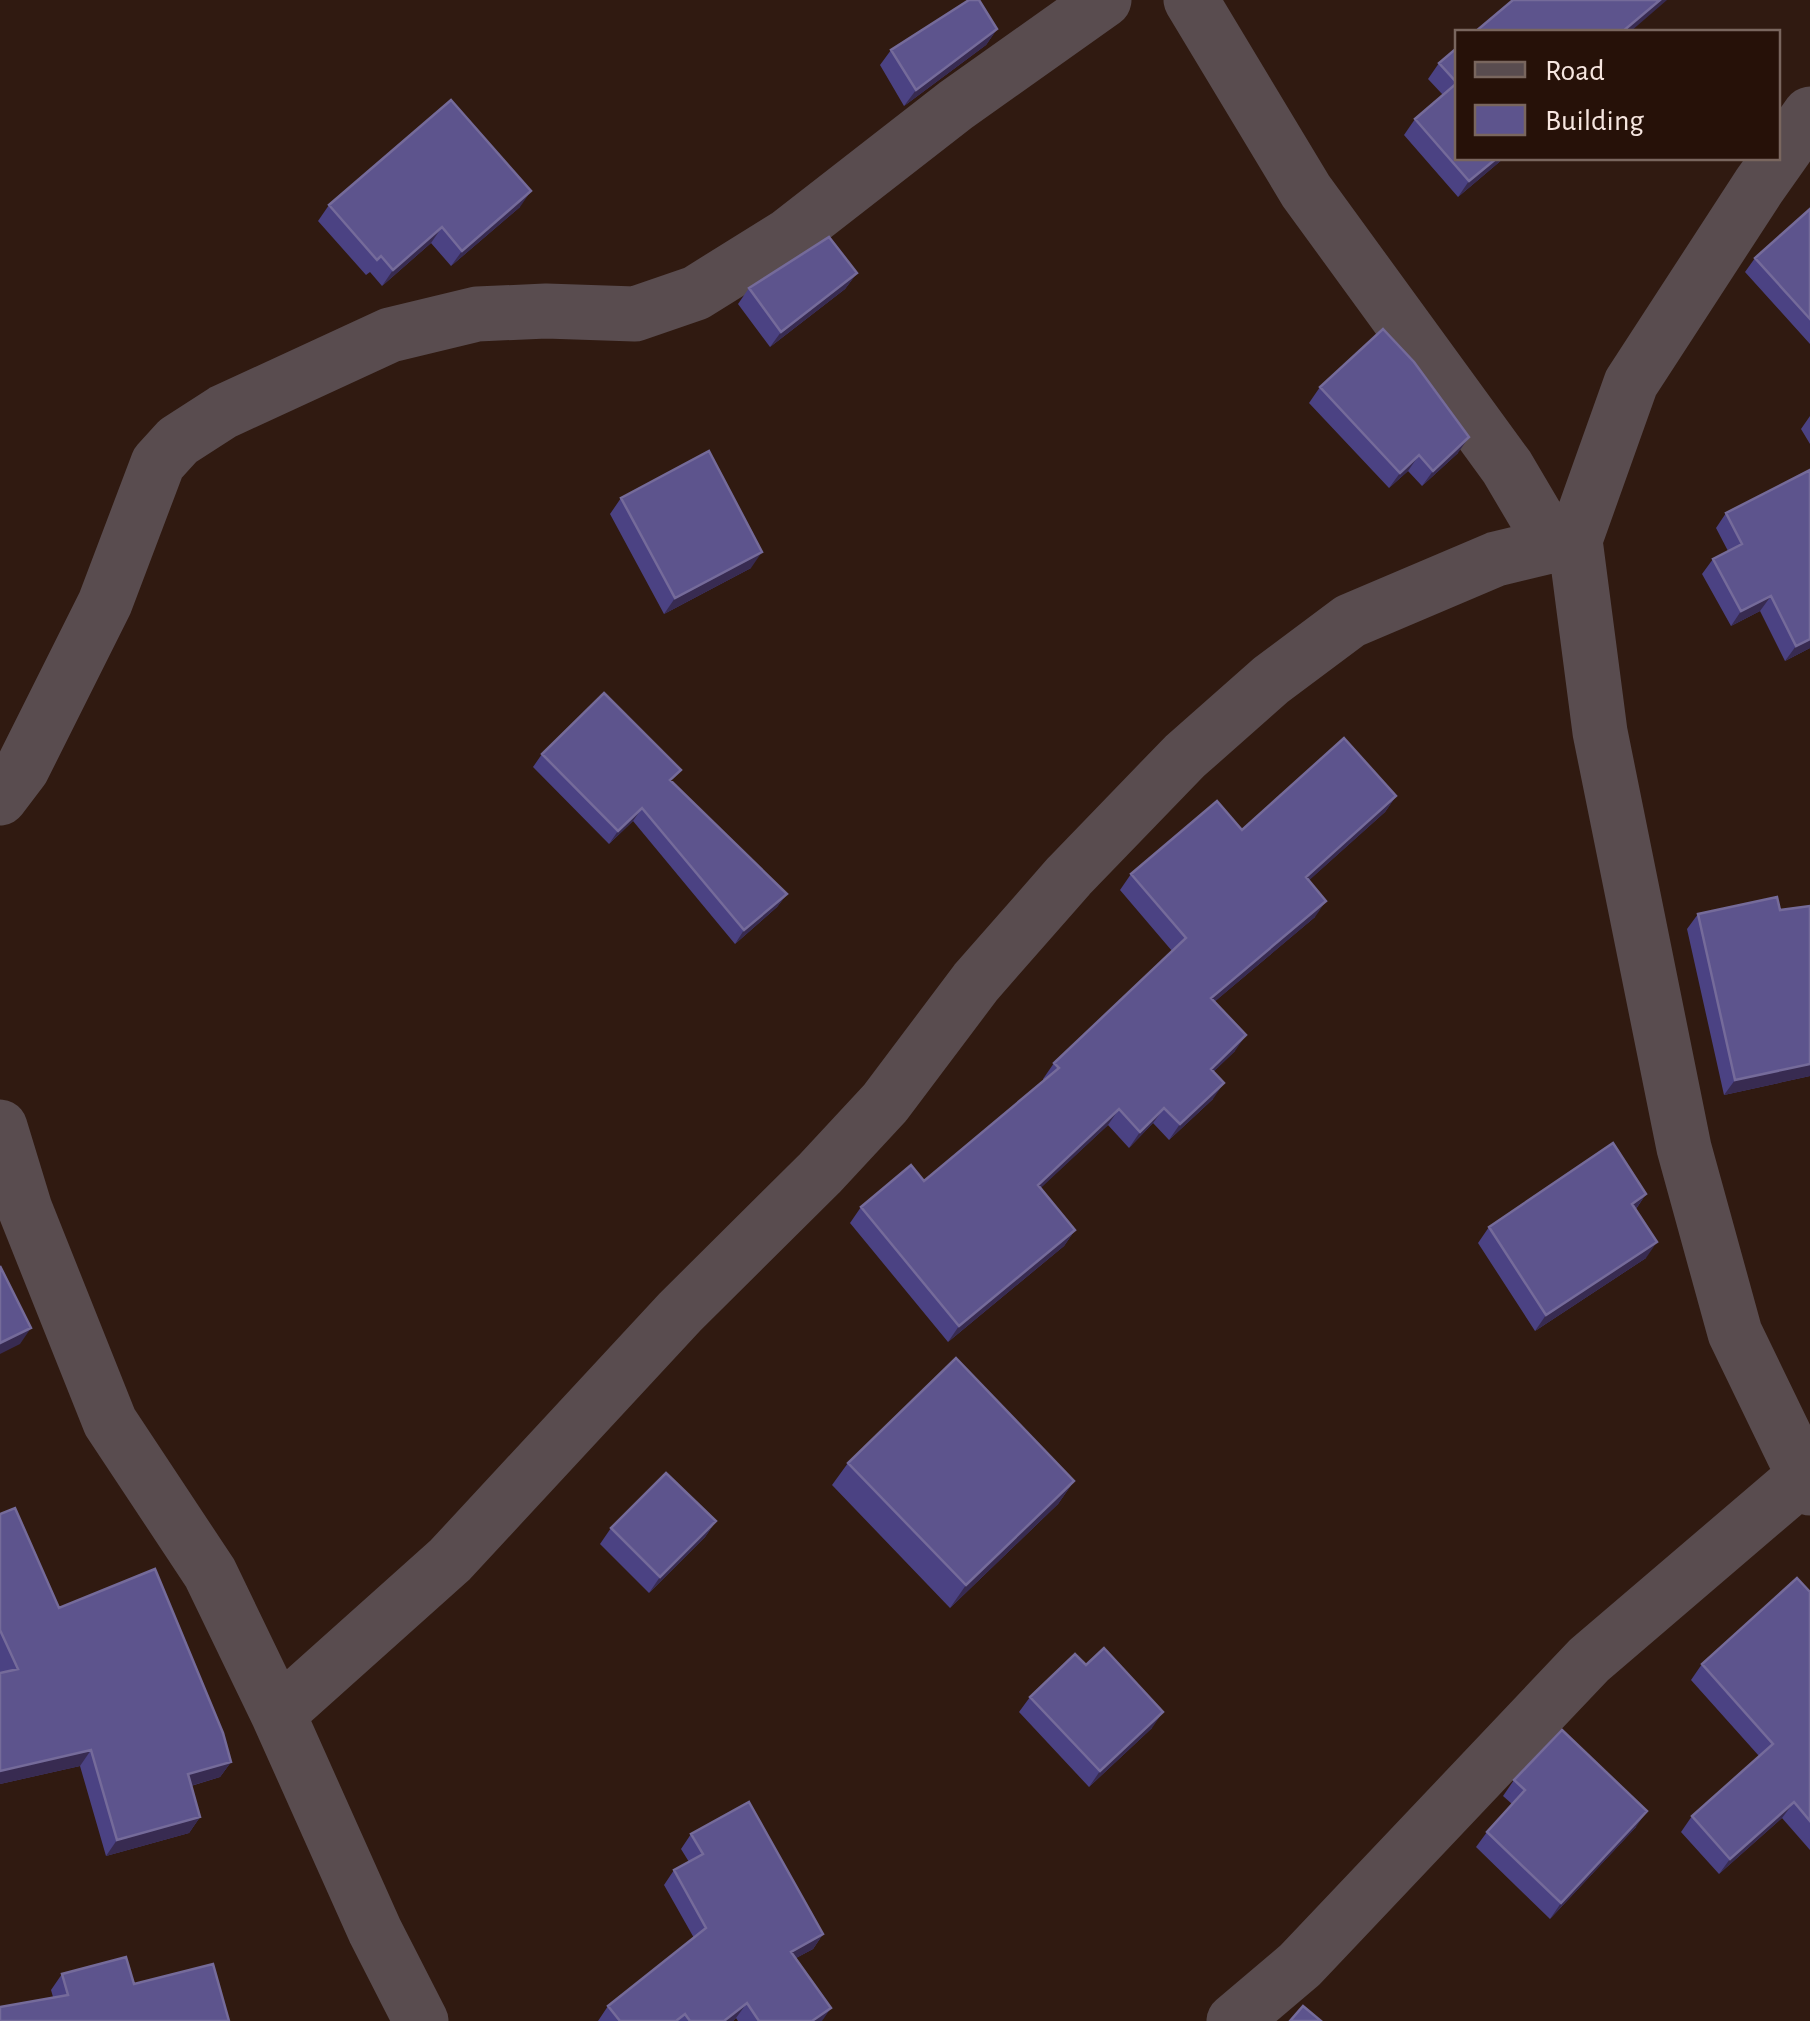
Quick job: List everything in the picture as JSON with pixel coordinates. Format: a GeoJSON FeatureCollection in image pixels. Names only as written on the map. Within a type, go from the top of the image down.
{"type":"FeatureCollection","features":[{"type":"Feature","properties":{"kind":"street"},"geometry":{"type":"LineString","coordinates":[[0,798],[22,769],[105,603],[158,463],[178,441],[223,412],[390,335],[477,314],[635,314],[696,294],[789,235],[956,104],[1104,0]]}},
{"type":"Feature","properties":{"kind":"street"},"geometry":{"type":"LineString","coordinates":[[1191,0],[1306,191],[1564,543],[1684,1148],[1735,1333],[1806,1482],[1589,1660],[1300,1965],[1234,2021]]}},
{"type":"Feature","properties":{"kind":"street"},"geometry":{"type":"LineString","coordinates":[[1780,156],[1810,114]]}},
{"type":"Feature","properties":{"kind":"street"},"geometry":{"type":"LineString","coordinates":[[1564,543],[1631,383],[1777,160]]}},
{"type":"Feature","properties":{"kind":"street"},"geometry":{"type":"LineString","coordinates":[[278,1714],[450,1560],[680,1312],[820,1173],[885,1103],[976,982],[1069,876],[1185,756],[1271,680],[1350,621],[1496,560],[1564,543]]}},
{"type":"Feature","properties":{"kind":"street"},"geometry":{"type":"LineString","coordinates":[[0,1127],[26,1209],[110,1422],[210,1574],[278,1714],[374,1931],[420,2021]]}},
{"type":"Feature","properties":{"kind":"building"},"geometry":{"type":"Polygon","coordinates":[[[969,0],[979,0],[997,29],[916,90],[891,50],[969,0]]]}},
{"type":"Feature","properties":{"kind":"building"},"geometry":{"type":"Polygon","coordinates":[[[1513,0],[1660,0],[1624,30],[1477,30],[1513,0]]]}},
{"type":"Feature","properties":{"kind":"building"},"geometry":{"type":"Polygon","coordinates":[[[1455,50],[1455,81],[1439,63],[1455,50]]]}},
{"type":"Feature","properties":{"kind":"building"},"geometry":{"type":"Polygon","coordinates":[[[1455,85],[1455,160],[1495,160],[1469,181],[1415,119],[1455,85]]]}},
{"type":"Feature","properties":{"kind":"building"},"geometry":{"type":"Polygon","coordinates":[[[451,100],[531,191],[462,251],[442,227],[393,270],[381,256],[377,260],[329,205],[451,100]]]}},
{"type":"Feature","properties":{"kind":"building"},"geometry":{"type":"Polygon","coordinates":[[[1810,209],[1810,319],[1755,258],[1810,209]]]}},
{"type":"Feature","properties":{"kind":"building"},"geometry":{"type":"Polygon","coordinates":[[[829,237],[857,273],[781,332],[749,288],[829,237]]]}},
{"type":"Feature","properties":{"kind":"building"},"geometry":{"type":"Polygon","coordinates":[[[1383,329],[1414,362],[1469,437],[1433,471],[1419,455],[1400,473],[1320,387],[1383,329]]]}},
{"type":"Feature","properties":{"kind":"building"},"geometry":{"type":"Polygon","coordinates":[[[709,451],[762,552],[675,598],[621,498],[709,451]]]}},
{"type":"Feature","properties":{"kind":"building"},"geometry":{"type":"Polygon","coordinates":[[[1810,470],[1810,639],[1796,646],[1771,596],[1741,611],[1713,559],[1742,544],[1726,513],[1810,470]]]}},
{"type":"Feature","properties":{"kind":"building"},"geometry":{"type":"Polygon","coordinates":[[[604,693],[681,770],[670,780],[787,894],[744,930],[642,808],[618,831],[542,754],[604,693]]]}},
{"type":"Feature","properties":{"kind":"building"},"geometry":{"type":"Polygon","coordinates":[[[1344,738],[1396,796],[1306,877],[1326,901],[1211,998],[1246,1035],[1211,1069],[1224,1083],[1180,1124],[1164,1108],[1140,1132],[1119,1109],[1038,1185],[1075,1230],[959,1326],[861,1207],[911,1165],[924,1181],[1059,1068],[1054,1063],[1186,938],[1131,874],[1217,801],[1242,830],[1344,738]]]}},
{"type":"Feature","properties":{"kind":"building"},"geometry":{"type":"Polygon","coordinates":[[[1777,897],[1780,910],[1810,906],[1810,1064],[1735,1080],[1698,914],[1777,897]]]}},
{"type":"Feature","properties":{"kind":"building"},"geometry":{"type":"Polygon","coordinates":[[[1613,1143],[1646,1194],[1632,1204],[1657,1242],[1546,1315],[1489,1227],[1613,1143]]]}},
{"type":"Feature","properties":{"kind":"building"},"geometry":{"type":"Polygon","coordinates":[[[0,1266],[31,1328],[0,1343],[0,1266]]]}},
{"type":"Feature","properties":{"kind":"building"},"geometry":{"type":"Polygon","coordinates":[[[956,1358],[1074,1481],[966,1585],[848,1463],[956,1358]]]}},
{"type":"Feature","properties":{"kind":"building"},"geometry":{"type":"Polygon","coordinates":[[[666,1473],[716,1521],[660,1577],[611,1528],[666,1473]]]}},
{"type":"Feature","properties":{"kind":"building"},"geometry":{"type":"Polygon","coordinates":[[[15,1508],[59,1608],[155,1569],[223,1733],[231,1762],[188,1774],[200,1817],[117,1840],[91,1750],[0,1771],[0,1673],[18,1669],[0,1630],[0,1514],[15,1508]]]}},
{"type":"Feature","properties":{"kind":"building"},"geometry":{"type":"Polygon","coordinates":[[[1797,1578],[1810,1592],[1810,1821],[1794,1802],[1730,1859],[1692,1816],[1773,1744],[1702,1664],[1797,1578]]]}},
{"type":"Feature","properties":{"kind":"building"},"geometry":{"type":"Polygon","coordinates":[[[1104,1648],[1163,1712],[1100,1771],[1030,1697],[1075,1654],[1086,1665],[1104,1648]]]}},
{"type":"Feature","properties":{"kind":"building"},"geometry":{"type":"Polygon","coordinates":[[[1562,1730],[1647,1811],[1561,1903],[1487,1832],[1525,1790],[1514,1780],[1562,1730]]]}},
{"type":"Feature","properties":{"kind":"building"},"geometry":{"type":"Polygon","coordinates":[[[749,1802],[823,1934],[791,1952],[831,2008],[812,2021],[759,2021],[747,2003],[724,2021],[690,2021],[685,2014],[676,2021],[620,2021],[608,2006],[706,1928],[674,1870],[703,1854],[691,1834],[749,1802]]]}},
{"type":"Feature","properties":{"kind":"building"},"geometry":{"type":"Polygon","coordinates":[[[126,1957],[134,1984],[213,1964],[229,2021],[0,2021],[0,2007],[68,1995],[62,1974],[126,1957]]]}},
{"type":"Feature","properties":{"kind":"building"},"geometry":{"type":"Polygon","coordinates":[[[1303,2006],[1321,2021],[1290,2021],[1303,2006]]]}}]}
